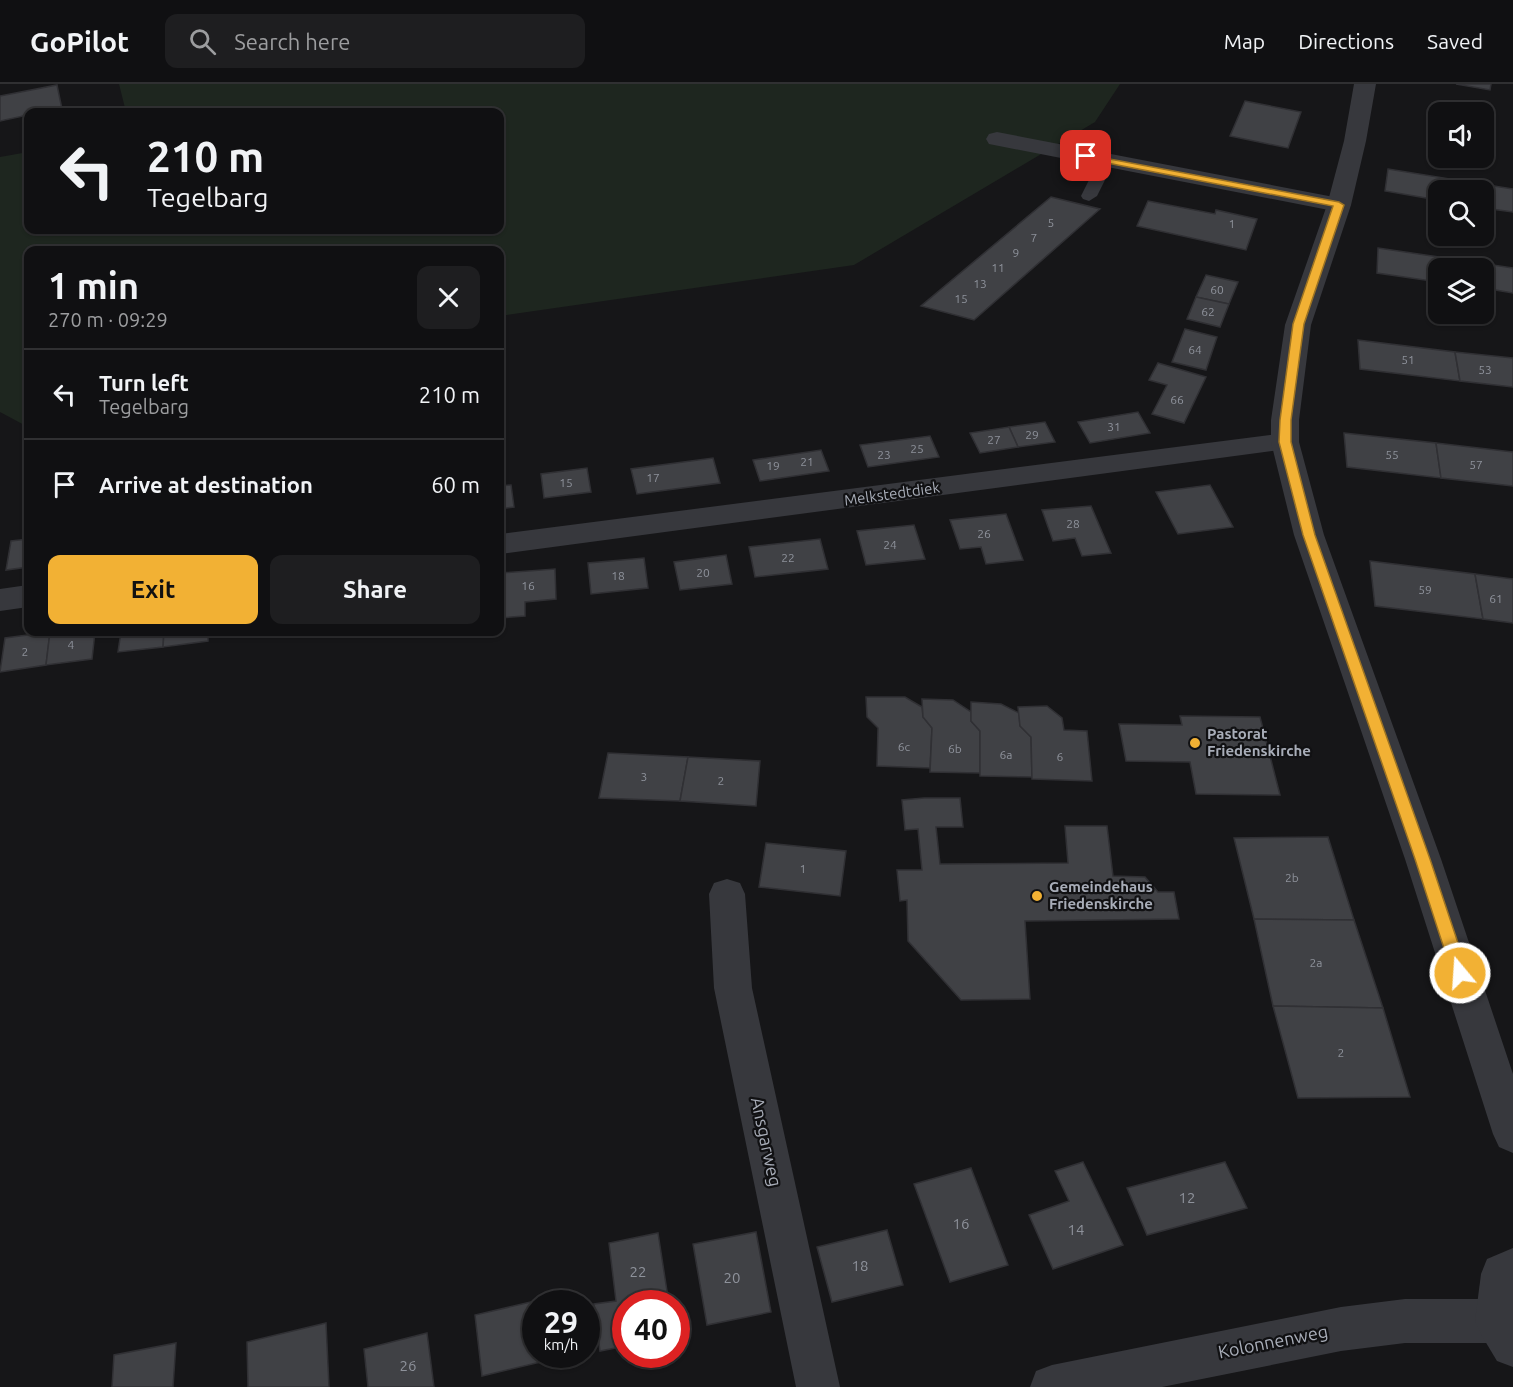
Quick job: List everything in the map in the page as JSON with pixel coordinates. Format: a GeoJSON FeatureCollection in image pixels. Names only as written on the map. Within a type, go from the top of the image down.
{"type":"FeatureCollection","features":[{"type":"Feature","properties":{"kind":"street"},"geometry":{"type":"LineString","coordinates":[[1365,84],[1355,141],[1339,205],[1298,324],[1285,420],[1285,442],[1309,535],[1423,859],[1513,1134]]}},
{"type":"Feature","properties":{"kind":"street"},"geometry":{"type":"LineString","coordinates":[[998,139],[1339,205]]}},
{"type":"Feature","properties":{"kind":"street","name":"Melkstedtdiek"},"geometry":{"type":"LineString","coordinates":[[504,543],[1285,442]]}},
{"type":"Feature","properties":{"kind":"street"},"geometry":{"type":"LineString","coordinates":[[0,600],[24,597]]}},
{"type":"Feature","properties":{"kind":"street","name":"Ansgarweg"},"geometry":{"type":"LineString","coordinates":[[727,894],[733,988],[818,1387]]}},
{"type":"Feature","properties":{"kind":"street"},"geometry":{"type":"LineString","coordinates":[[1505,1333],[1502,1274],[1513,1269]]}},
{"type":"Feature","properties":{"kind":"street","name":"Kolonnenweg"},"geometry":{"type":"LineString","coordinates":[[1052,1387],[1341,1329],[1406,1321],[1505,1333]]}},
{"type":"Feature","properties":{"kind":"lane"},"geometry":{"type":"LineString","coordinates":[[1089,196],[1107,160]]}},
{"type":"Feature","properties":{"kind":"shaded area"},"geometry":{"type":"Polygon","coordinates":[[[119,84],[1120,84],[1095,122],[854,265],[504,315],[504,246],[24,246],[24,425],[0,412],[0,157],[24,153],[24,234],[504,234],[504,108],[125,108],[119,84]]]}},
{"type":"Feature","properties":{"kind":"building"},"geometry":{"type":"Polygon","coordinates":[[[1456,84],[1491,84],[1490,90],[1456,84]]]}},
{"type":"Feature","properties":{"kind":"building"},"geometry":{"type":"Polygon","coordinates":[[[57,85],[62,108],[24,108],[24,116],[0,121],[0,96],[57,85]]]}},
{"type":"Feature","properties":{"kind":"building"},"geometry":{"type":"Polygon","coordinates":[[[1245,101],[1301,112],[1288,148],[1230,136],[1245,101]]]}},
{"type":"Feature","properties":{"kind":"building"},"geometry":{"type":"Polygon","coordinates":[[[1388,169],[1456,180],[1428,180],[1428,198],[1385,191],[1388,169]]]}},
{"type":"Feature","properties":{"kind":"building"},"geometry":{"type":"Polygon","coordinates":[[[1494,186],[1513,189],[1513,212],[1494,209],[1494,186]]]}},
{"type":"Feature","properties":{"kind":"building"},"geometry":{"type":"Polygon","coordinates":[[[1051,197],[1100,209],[974,320],[921,306],[1051,197]]]}},
{"type":"Feature","properties":{"kind":"building"},"geometry":{"type":"Polygon","coordinates":[[[1148,201],[1215,214],[1216,210],[1257,219],[1246,250],[1137,226],[1148,201]]]}},
{"type":"Feature","properties":{"kind":"building"},"geometry":{"type":"Polygon","coordinates":[[[1378,248],[1446,258],[1428,258],[1428,281],[1377,273],[1378,248]]]}},
{"type":"Feature","properties":{"kind":"building"},"geometry":{"type":"Polygon","coordinates":[[[1494,265],[1513,268],[1513,293],[1494,290],[1494,265]]]}},
{"type":"Feature","properties":{"kind":"building"},"geometry":{"type":"Polygon","coordinates":[[[1206,275],[1238,282],[1229,304],[1196,297],[1206,275]]]}},
{"type":"Feature","properties":{"kind":"building"},"geometry":{"type":"Polygon","coordinates":[[[1196,297],[1229,304],[1220,327],[1187,319],[1196,297]]]}},
{"type":"Feature","properties":{"kind":"building"},"geometry":{"type":"Polygon","coordinates":[[[1185,329],[1217,337],[1206,370],[1172,362],[1185,329]]]}},
{"type":"Feature","properties":{"kind":"building"},"geometry":{"type":"Polygon","coordinates":[[[1358,340],[1455,352],[1460,381],[1360,369],[1358,340]]]}},
{"type":"Feature","properties":{"kind":"building"},"geometry":{"type":"Polygon","coordinates":[[[1455,352],[1513,358],[1513,387],[1460,381],[1455,352]]]}},
{"type":"Feature","properties":{"kind":"building"},"geometry":{"type":"Polygon","coordinates":[[[1158,363],[1206,377],[1184,423],[1152,414],[1167,385],[1149,380],[1158,363]]]}},
{"type":"Feature","properties":{"kind":"building"},"geometry":{"type":"Polygon","coordinates":[[[1138,412],[1150,433],[1090,443],[1078,422],[1138,412]]]}},
{"type":"Feature","properties":{"kind":"building"},"geometry":{"type":"Polygon","coordinates":[[[1045,422],[1055,442],[1018,447],[1009,427],[1045,422]]]}},
{"type":"Feature","properties":{"kind":"building"},"geometry":{"type":"Polygon","coordinates":[[[1009,427],[1018,447],[980,453],[970,433],[1009,427]]]}},
{"type":"Feature","properties":{"kind":"building"},"geometry":{"type":"Polygon","coordinates":[[[1344,433],[1436,443],[1441,478],[1347,467],[1344,433]]]}},
{"type":"Feature","properties":{"kind":"building"},"geometry":{"type":"Polygon","coordinates":[[[930,436],[939,457],[868,467],[860,445],[930,436]]]}},
{"type":"Feature","properties":{"kind":"building"},"geometry":{"type":"Polygon","coordinates":[[[1436,443],[1513,452],[1513,486],[1441,478],[1436,443]]]}},
{"type":"Feature","properties":{"kind":"building"},"geometry":{"type":"Polygon","coordinates":[[[821,450],[829,471],[760,481],[753,460],[821,450]]]}},
{"type":"Feature","properties":{"kind":"building"},"geometry":{"type":"Polygon","coordinates":[[[713,458],[720,483],[637,494],[631,469],[713,458]]]}},
{"type":"Feature","properties":{"kind":"building"},"geometry":{"type":"Polygon","coordinates":[[[587,468],[591,492],[544,498],[541,474],[587,468]]]}},
{"type":"Feature","properties":{"kind":"building"},"geometry":{"type":"Polygon","coordinates":[[[511,485],[514,507],[504,508],[504,486],[511,485]]]}},
{"type":"Feature","properties":{"kind":"building"},"geometry":{"type":"Polygon","coordinates":[[[1210,485],[1233,527],[1178,534],[1156,492],[1210,485]]]}},
{"type":"Feature","properties":{"kind":"building"},"geometry":{"type":"Polygon","coordinates":[[[1091,506],[1111,553],[1082,556],[1075,538],[1053,541],[1042,510],[1091,506]]]}},
{"type":"Feature","properties":{"kind":"building"},"geometry":{"type":"Polygon","coordinates":[[[1006,514],[1023,560],[986,564],[981,547],[960,549],[950,520],[1006,514]]]}},
{"type":"Feature","properties":{"kind":"building"},"geometry":{"type":"Polygon","coordinates":[[[914,525],[925,559],[866,565],[857,531],[914,525]]]}},
{"type":"Feature","properties":{"kind":"building"},"geometry":{"type":"Polygon","coordinates":[[[24,539],[24,568],[6,570],[11,541],[24,539]]]}},
{"type":"Feature","properties":{"kind":"building"},"geometry":{"type":"Polygon","coordinates":[[[820,539],[828,569],[755,577],[749,547],[820,539]]]}},
{"type":"Feature","properties":{"kind":"building"},"geometry":{"type":"Polygon","coordinates":[[[726,555],[732,584],[680,590],[674,562],[726,555]]]}},
{"type":"Feature","properties":{"kind":"building"},"geometry":{"type":"Polygon","coordinates":[[[644,558],[648,588],[591,594],[588,563],[644,558]]]}},
{"type":"Feature","properties":{"kind":"building"},"geometry":{"type":"Polygon","coordinates":[[[1370,561],[1475,574],[1483,619],[1375,606],[1370,561]]]}},
{"type":"Feature","properties":{"kind":"building"},"geometry":{"type":"Polygon","coordinates":[[[555,569],[556,599],[525,602],[525,616],[504,618],[504,573],[555,569]]]}},
{"type":"Feature","properties":{"kind":"building"},"geometry":{"type":"Polygon","coordinates":[[[1475,574],[1513,579],[1513,623],[1483,619],[1475,574]]]}},
{"type":"Feature","properties":{"kind":"building"},"geometry":{"type":"Polygon","coordinates":[[[50,636],[46,665],[0,672],[5,638],[50,636]]]}},
{"type":"Feature","properties":{"kind":"building"},"geometry":{"type":"Polygon","coordinates":[[[50,636],[95,636],[92,659],[46,665],[50,636]]]}},
{"type":"Feature","properties":{"kind":"building"},"geometry":{"type":"Polygon","coordinates":[[[120,636],[164,636],[163,647],[118,652],[120,636]]]}},
{"type":"Feature","properties":{"kind":"building"},"geometry":{"type":"Polygon","coordinates":[[[164,636],[208,636],[208,641],[163,647],[164,636]]]}},
{"type":"Feature","properties":{"kind":"building"},"geometry":{"type":"Polygon","coordinates":[[[866,697],[905,697],[922,707],[923,717],[932,728],[930,768],[877,766],[878,728],[867,717],[866,697]]]}},
{"type":"Feature","properties":{"kind":"building"},"geometry":{"type":"Polygon","coordinates":[[[922,699],[953,700],[971,712],[971,721],[980,731],[980,773],[930,772],[932,728],[923,717],[922,699]]]}},
{"type":"Feature","properties":{"kind":"building"},"geometry":{"type":"Polygon","coordinates":[[[971,702],[1001,704],[1019,713],[1020,726],[1031,737],[1032,777],[980,776],[980,731],[971,721],[971,702]]]}},
{"type":"Feature","properties":{"kind":"building"},"geometry":{"type":"Polygon","coordinates":[[[1047,706],[1062,718],[1064,730],[1087,731],[1092,781],[1032,779],[1031,737],[1020,726],[1018,707],[1047,706]]]}},
{"type":"Feature","properties":{"kind":"building","name":"Pastorat Friedenskirche"},"geometry":{"type":"Polygon","coordinates":[[[1180,716],[1260,717],[1280,795],[1196,794],[1190,762],[1126,761],[1119,724],[1182,725],[1180,716]]]}},
{"type":"Feature","properties":{"kind":"building"},"geometry":{"type":"Polygon","coordinates":[[[608,753],[688,757],[680,801],[599,798],[608,753]]]}},
{"type":"Feature","properties":{"kind":"building"},"geometry":{"type":"Polygon","coordinates":[[[688,757],[760,761],[756,806],[680,801],[688,757]]]}},
{"type":"Feature","properties":{"kind":"building","name":"Gemeindehaus Friedenskirche"},"geometry":{"type":"Polygon","coordinates":[[[960,798],[963,827],[936,827],[940,864],[1068,863],[1065,826],[1107,826],[1113,876],[1145,877],[1158,892],[1174,892],[1179,919],[1025,921],[1030,999],[961,1000],[908,941],[907,900],[900,901],[897,870],[922,870],[918,829],[905,830],[902,800],[960,798]]]}},
{"type":"Feature","properties":{"kind":"building"},"geometry":{"type":"Polygon","coordinates":[[[1328,837],[1354,920],[1254,919],[1234,838],[1328,837]]]}},
{"type":"Feature","properties":{"kind":"building"},"geometry":{"type":"Polygon","coordinates":[[[766,843],[846,851],[840,896],[759,887],[766,843]]]}},
{"type":"Feature","properties":{"kind":"building"},"geometry":{"type":"Polygon","coordinates":[[[1254,919],[1354,920],[1383,1008],[1273,1006],[1254,919]]]}},
{"type":"Feature","properties":{"kind":"building"},"geometry":{"type":"Polygon","coordinates":[[[1273,1006],[1383,1008],[1410,1097],[1298,1098],[1273,1006]]]}},
{"type":"Feature","properties":{"kind":"building"},"geometry":{"type":"Polygon","coordinates":[[[1083,1162],[1123,1245],[1053,1269],[1029,1215],[1069,1201],[1055,1171],[1083,1162]]]}},
{"type":"Feature","properties":{"kind":"building"},"geometry":{"type":"Polygon","coordinates":[[[1225,1162],[1247,1208],[1147,1235],[1127,1188],[1225,1162]]]}},
{"type":"Feature","properties":{"kind":"building"},"geometry":{"type":"Polygon","coordinates":[[[971,1168],[1008,1265],[950,1282],[914,1184],[971,1168]]]}},
{"type":"Feature","properties":{"kind":"building"},"geometry":{"type":"Polygon","coordinates":[[[887,1230],[903,1285],[832,1302],[817,1247],[887,1230]]]}},
{"type":"Feature","properties":{"kind":"building"},"geometry":{"type":"Polygon","coordinates":[[[756,1232],[771,1312],[707,1325],[693,1244],[756,1232]]]}},
{"type":"Feature","properties":{"kind":"building"},"geometry":{"type":"Polygon","coordinates":[[[658,1233],[667,1290],[615,1290],[609,1243],[658,1233]]]}},
{"type":"Feature","properties":{"kind":"building"},"geometry":{"type":"Polygon","coordinates":[[[612,1302],[612,1349],[600,1351],[600,1303],[612,1302]]]}},
{"type":"Feature","properties":{"kind":"building"},"geometry":{"type":"Polygon","coordinates":[[[522,1304],[522,1366],[482,1376],[475,1315],[522,1304]]]}},
{"type":"Feature","properties":{"kind":"building"},"geometry":{"type":"Polygon","coordinates":[[[326,1323],[329,1387],[248,1387],[247,1342],[326,1323]]]}},
{"type":"Feature","properties":{"kind":"building"},"geometry":{"type":"Polygon","coordinates":[[[427,1333],[434,1387],[368,1387],[364,1349],[427,1333]]]}},
{"type":"Feature","properties":{"kind":"building"},"geometry":{"type":"Polygon","coordinates":[[[176,1343],[173,1387],[112,1387],[114,1355],[176,1343]]]}},
{"type":"Feature","properties":{"kind":"place","name":"Pastorat Friedenskirche"},"geometry":{"type":"Point","coordinates":[1195,743]}},
{"type":"Feature","properties":{"kind":"place","name":"Gemeindehaus Friedenskirche"},"geometry":{"type":"Point","coordinates":[1037,896]}},
{"type":"Feature","properties":{"kind":"route"},"geometry":{"type":"LineString","coordinates":[[1086,156],[1339,205],[1298,324],[1285,420],[1285,442],[1309,535],[1423,859],[1460,973]]}}]}
